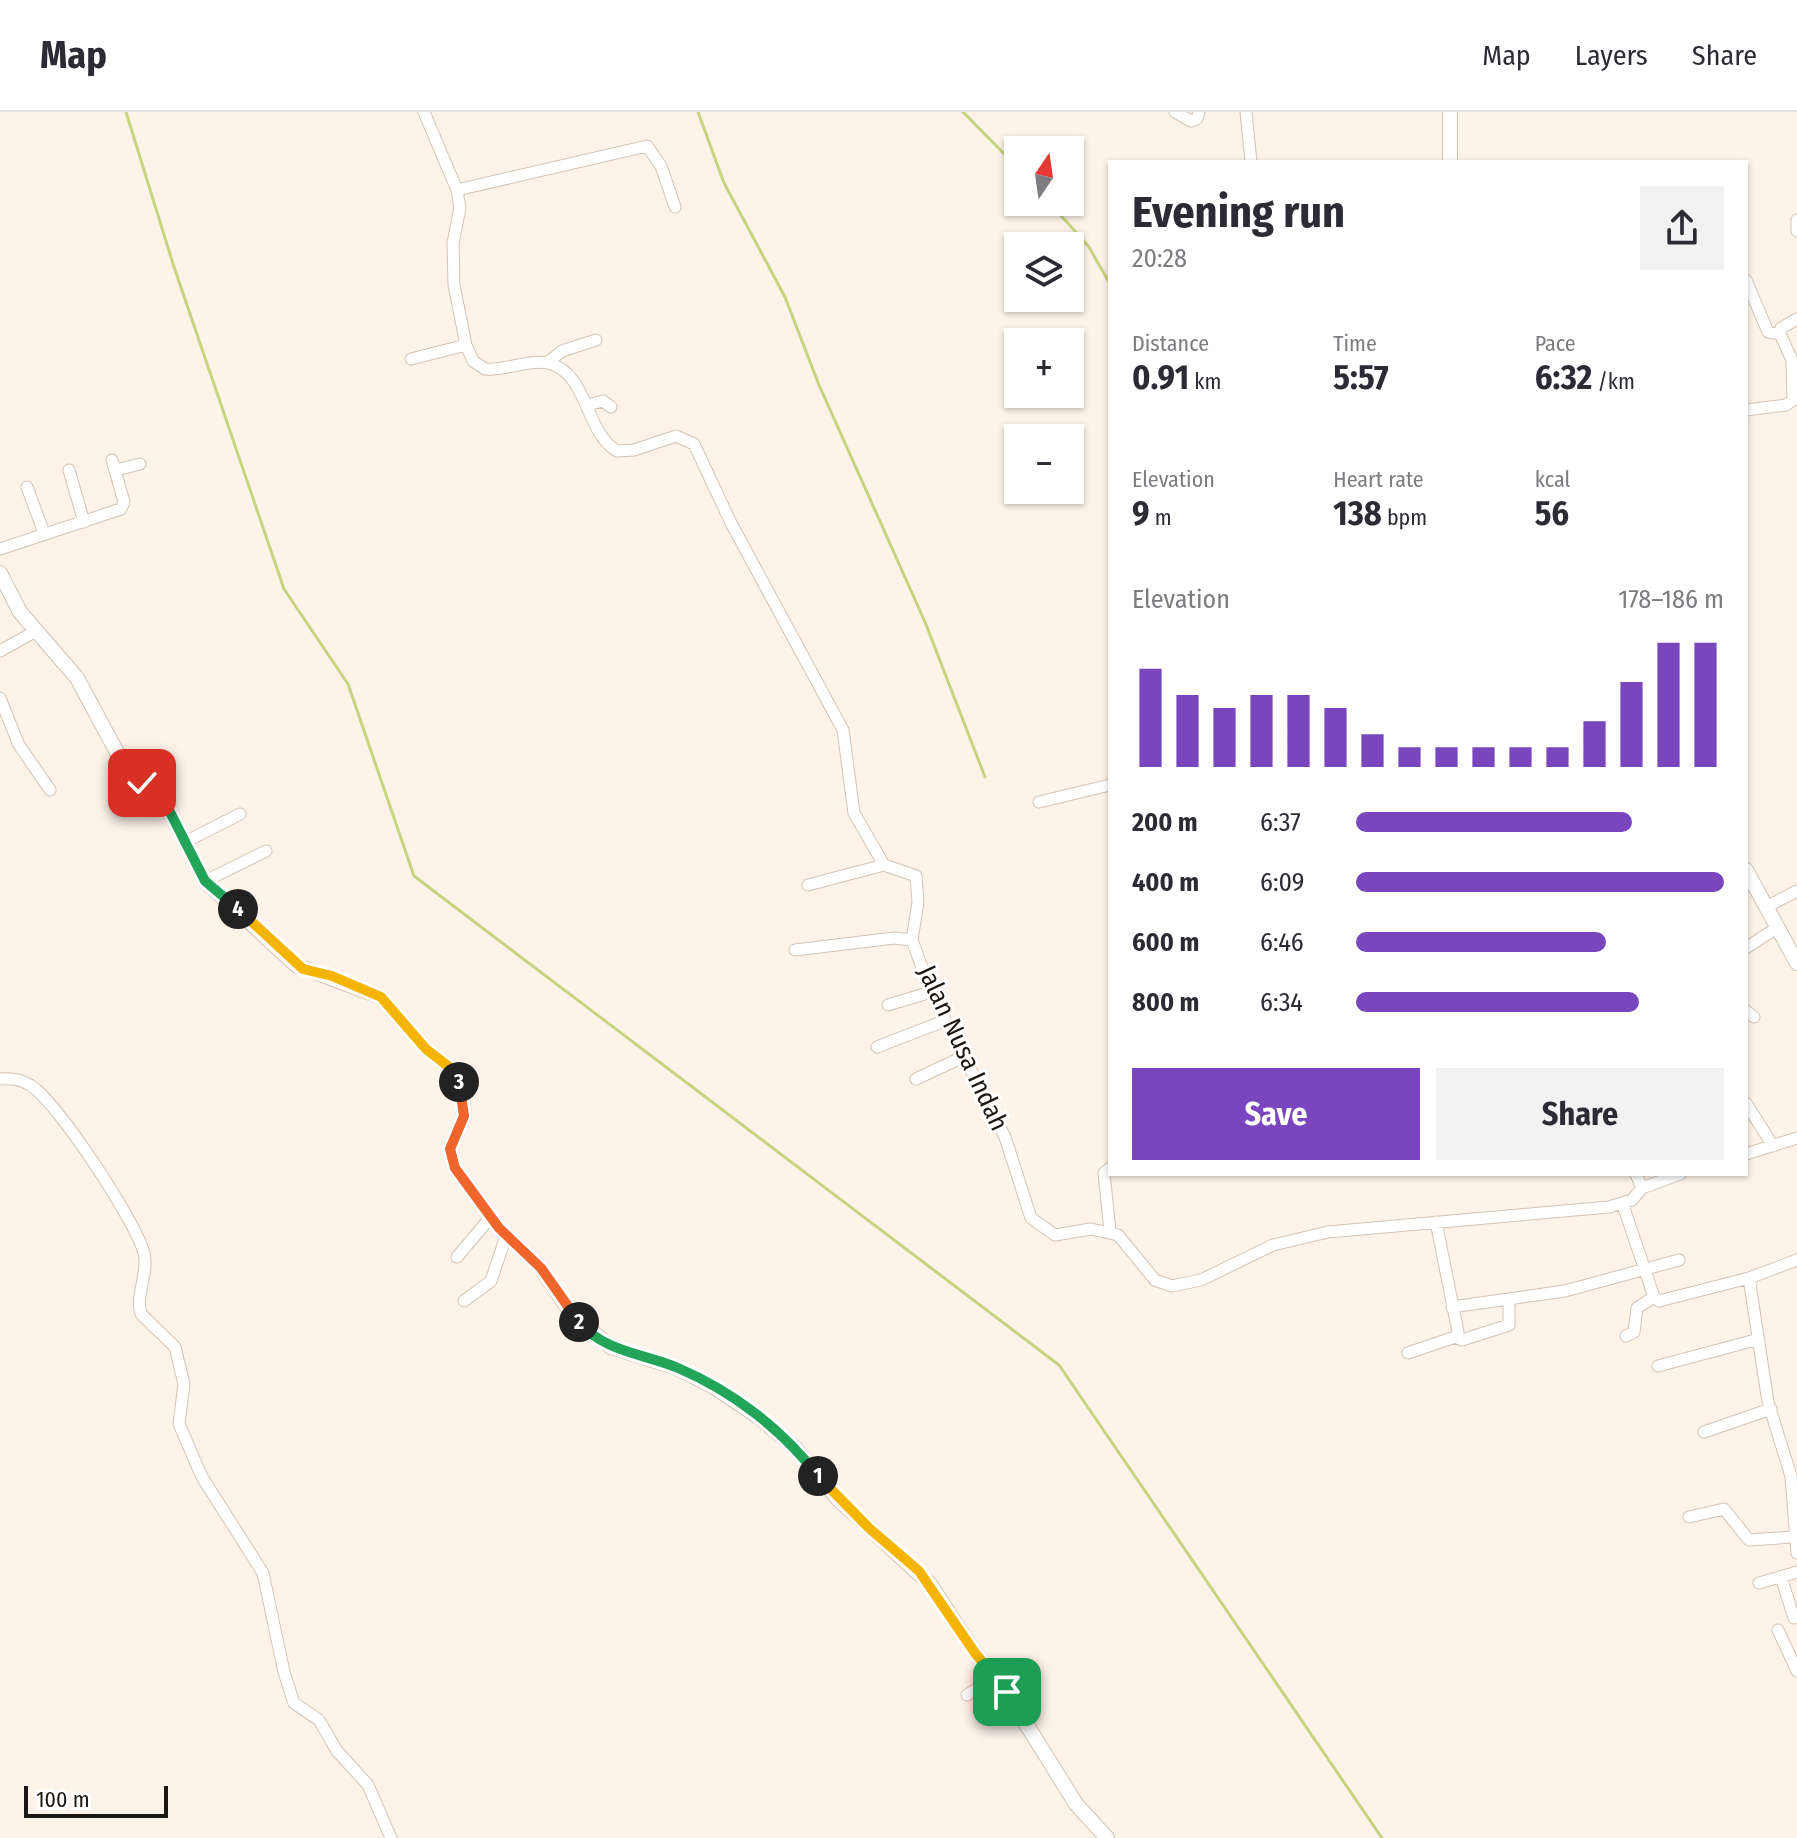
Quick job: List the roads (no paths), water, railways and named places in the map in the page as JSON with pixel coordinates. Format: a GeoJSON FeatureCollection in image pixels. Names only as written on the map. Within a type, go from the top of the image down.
{"type":"FeatureCollection","features":[{"type":"Feature","properties":{"kind":"street"},"geometry":{"type":"LineString","coordinates":[[424,112],[457,190],[460,208],[452,257],[466,345],[473,361],[485,369],[547,363],[562,351],[596,340]]}},
{"type":"Feature","properties":{"kind":"street"},"geometry":{"type":"LineString","coordinates":[[1175,112],[1191,121],[1197,119],[1199,112]]}},
{"type":"Feature","properties":{"kind":"street"},"geometry":{"type":"LineString","coordinates":[[1246,112],[1251,160]]}},
{"type":"Feature","properties":{"kind":"street"},"geometry":{"type":"LineString","coordinates":[[1450,112],[1450,160]]}},
{"type":"Feature","properties":{"kind":"street"},"geometry":{"type":"LineString","coordinates":[[457,190],[647,146],[657,158],[675,207]]}},
{"type":"Feature","properties":{"kind":"street"},"geometry":{"type":"LineString","coordinates":[[1797,220],[1797,231]]}},
{"type":"Feature","properties":{"kind":"street"},"geometry":{"type":"LineString","coordinates":[[1748,285],[1768,332],[1780,334]]}},
{"type":"Feature","properties":{"kind":"street"},"geometry":{"type":"LineString","coordinates":[[1748,410],[1786,405],[1793,400],[1792,360],[1780,334],[1781,328],[1797,319]]}},
{"type":"Feature","properties":{"kind":"street"},"geometry":{"type":"LineString","coordinates":[[411,359],[466,345]]}},
{"type":"Feature","properties":{"kind":"street"},"geometry":{"type":"LineString","coordinates":[[547,363],[567,375],[587,405],[603,440],[617,451],[634,450],[676,436],[690,441],[699,452],[731,523],[843,730],[849,757],[850,803],[884,865],[808,885]]}},
{"type":"Feature","properties":{"kind":"street"},"geometry":{"type":"LineString","coordinates":[[587,405],[606,401],[611,407]]}},
{"type":"Feature","properties":{"kind":"street"},"geometry":{"type":"LineString","coordinates":[[0,549],[123,507],[114,465],[140,464]]}},
{"type":"Feature","properties":{"kind":"street"},"geometry":{"type":"LineString","coordinates":[[69,470],[84,522]]}},
{"type":"Feature","properties":{"kind":"street"},"geometry":{"type":"LineString","coordinates":[[27,487],[44,533]]}},
{"type":"Feature","properties":{"kind":"street"},"geometry":{"type":"LineString","coordinates":[[0,573],[11,598],[77,678],[115,752],[170,812],[205,881],[296,965],[381,997],[426,1049],[453,1070],[460,1083],[464,1116],[452,1141],[451,1159],[490,1218],[541,1268],[564,1306],[592,1335],[619,1351],[691,1374],[729,1396],[774,1429],[838,1499],[919,1571],[975,1653],[996,1677],[1076,1804],[1107,1838]]}},
{"type":"Feature","properties":{"kind":"street"},"geometry":{"type":"LineString","coordinates":[[0,651],[36,631]]}},
{"type":"Feature","properties":{"kind":"street"},"geometry":{"type":"LineString","coordinates":[[0,698],[19,745],[50,790]]}},
{"type":"Feature","properties":{"kind":"street"},"geometry":{"type":"LineString","coordinates":[[1039,802],[1108,785]]}},
{"type":"Feature","properties":{"kind":"street"},"geometry":{"type":"LineString","coordinates":[[185,842],[240,814]]}},
{"type":"Feature","properties":{"kind":"street"},"geometry":{"type":"LineString","coordinates":[[205,881],[266,851]]}},
{"type":"Feature","properties":{"kind":"street","name":"Jalan Nusa Indah"},"geometry":{"type":"LineString","coordinates":[[884,865],[916,876],[918,902],[912,940],[944,1021],[1005,1137],[1031,1218],[1055,1235],[1091,1229],[1110,1231]]}},
{"type":"Feature","properties":{"kind":"street"},"geometry":{"type":"LineString","coordinates":[[1748,873],[1797,963]]}},
{"type":"Feature","properties":{"kind":"street"},"geometry":{"type":"LineString","coordinates":[[1768,906],[1797,891]]}},
{"type":"Feature","properties":{"kind":"street"},"geometry":{"type":"LineString","coordinates":[[1748,947],[1778,927]]}},
{"type":"Feature","properties":{"kind":"street"},"geometry":{"type":"LineString","coordinates":[[795,950],[894,938],[912,940]]}},
{"type":"Feature","properties":{"kind":"street"},"geometry":{"type":"LineString","coordinates":[[888,1005],[931,992]]}},
{"type":"Feature","properties":{"kind":"street"},"geometry":{"type":"LineString","coordinates":[[877,1047],[944,1021]]}},
{"type":"Feature","properties":{"kind":"street"},"geometry":{"type":"LineString","coordinates":[[916,1079],[963,1057]]}},
{"type":"Feature","properties":{"kind":"street"},"geometry":{"type":"LineString","coordinates":[[0,1079],[30,1085],[52,1104],[114,1195],[135,1234],[144,1255],[141,1314],[175,1347],[184,1384],[179,1424],[202,1477],[263,1573],[284,1672],[294,1703],[319,1720],[337,1751],[368,1785],[391,1838]]}},
{"type":"Feature","properties":{"kind":"street"},"geometry":{"type":"LineString","coordinates":[[1748,1106],[1773,1146]]}},
{"type":"Feature","properties":{"kind":"street"},"geometry":{"type":"LineString","coordinates":[[1748,1153],[1797,1138]]}},
{"type":"Feature","properties":{"kind":"street"},"geometry":{"type":"LineString","coordinates":[[1108,1170],[1104,1173],[1110,1231],[1128,1243],[1155,1280],[1172,1286],[1201,1280],[1273,1245],[1299,1238],[1328,1232],[1623,1205],[1642,1188],[1675,1176]]}},
{"type":"Feature","properties":{"kind":"street"},"geometry":{"type":"LineString","coordinates":[[1637,1176],[1642,1188]]}},
{"type":"Feature","properties":{"kind":"street"},"geometry":{"type":"LineString","coordinates":[[1623,1205],[1654,1297],[1659,1301],[1749,1278],[1797,1260]]}},
{"type":"Feature","properties":{"kind":"street"},"geometry":{"type":"LineString","coordinates":[[457,1257],[490,1218]]}},
{"type":"Feature","properties":{"kind":"street"},"geometry":{"type":"LineString","coordinates":[[1408,1353],[1455,1337],[1458,1332],[1436,1222]]}},
{"type":"Feature","properties":{"kind":"street"},"geometry":{"type":"LineString","coordinates":[[464,1301],[491,1281],[506,1236]]}},
{"type":"Feature","properties":{"kind":"street"},"geometry":{"type":"LineString","coordinates":[[1452,1307],[1565,1291],[1679,1260]]}},
{"type":"Feature","properties":{"kind":"street"},"geometry":{"type":"LineString","coordinates":[[1749,1278],[1771,1409],[1795,1483],[1793,1537],[1797,1553]]}},
{"type":"Feature","properties":{"kind":"street"},"geometry":{"type":"LineString","coordinates":[[1626,1336],[1635,1330],[1637,1308],[1654,1297]]}},
{"type":"Feature","properties":{"kind":"street"},"geometry":{"type":"LineString","coordinates":[[1455,1337],[1462,1340],[1509,1325],[1509,1299]]}},
{"type":"Feature","properties":{"kind":"street"},"geometry":{"type":"LineString","coordinates":[[1658,1366],[1759,1339]]}},
{"type":"Feature","properties":{"kind":"street"},"geometry":{"type":"LineString","coordinates":[[1704,1432],[1771,1409]]}},
{"type":"Feature","properties":{"kind":"street"},"geometry":{"type":"LineString","coordinates":[[1689,1517],[1724,1509],[1749,1540],[1793,1537]]}},
{"type":"Feature","properties":{"kind":"street"},"geometry":{"type":"LineString","coordinates":[[1759,1583],[1797,1572]]}},
{"type":"Feature","properties":{"kind":"street"},"geometry":{"type":"LineString","coordinates":[[1781,1577],[1794,1618]]}},
{"type":"Feature","properties":{"kind":"street"},"geometry":{"type":"LineString","coordinates":[[1778,1630],[1797,1671]]}},
{"type":"Feature","properties":{"kind":"street"},"geometry":{"type":"LineString","coordinates":[[967,1695],[996,1677]]}},
{"type":"Feature","properties":{"kind":"waterway"},"geometry":{"type":"LineString","coordinates":[[126,112],[174,267],[284,589],[348,684],[414,876],[1059,1365],[1382,1838]]}},
{"type":"Feature","properties":{"kind":"waterway"},"geometry":{"type":"LineString","coordinates":[[698,112],[724,183],[785,297],[819,385],[925,622],[985,777]]}},
{"type":"Feature","properties":{"kind":"waterway"},"geometry":{"type":"LineString","coordinates":[[963,112],[1004,154]]}},
{"type":"Feature","properties":{"kind":"waterway"},"geometry":{"type":"LineString","coordinates":[[1061,216],[1089,247],[1108,280]]}}]}
